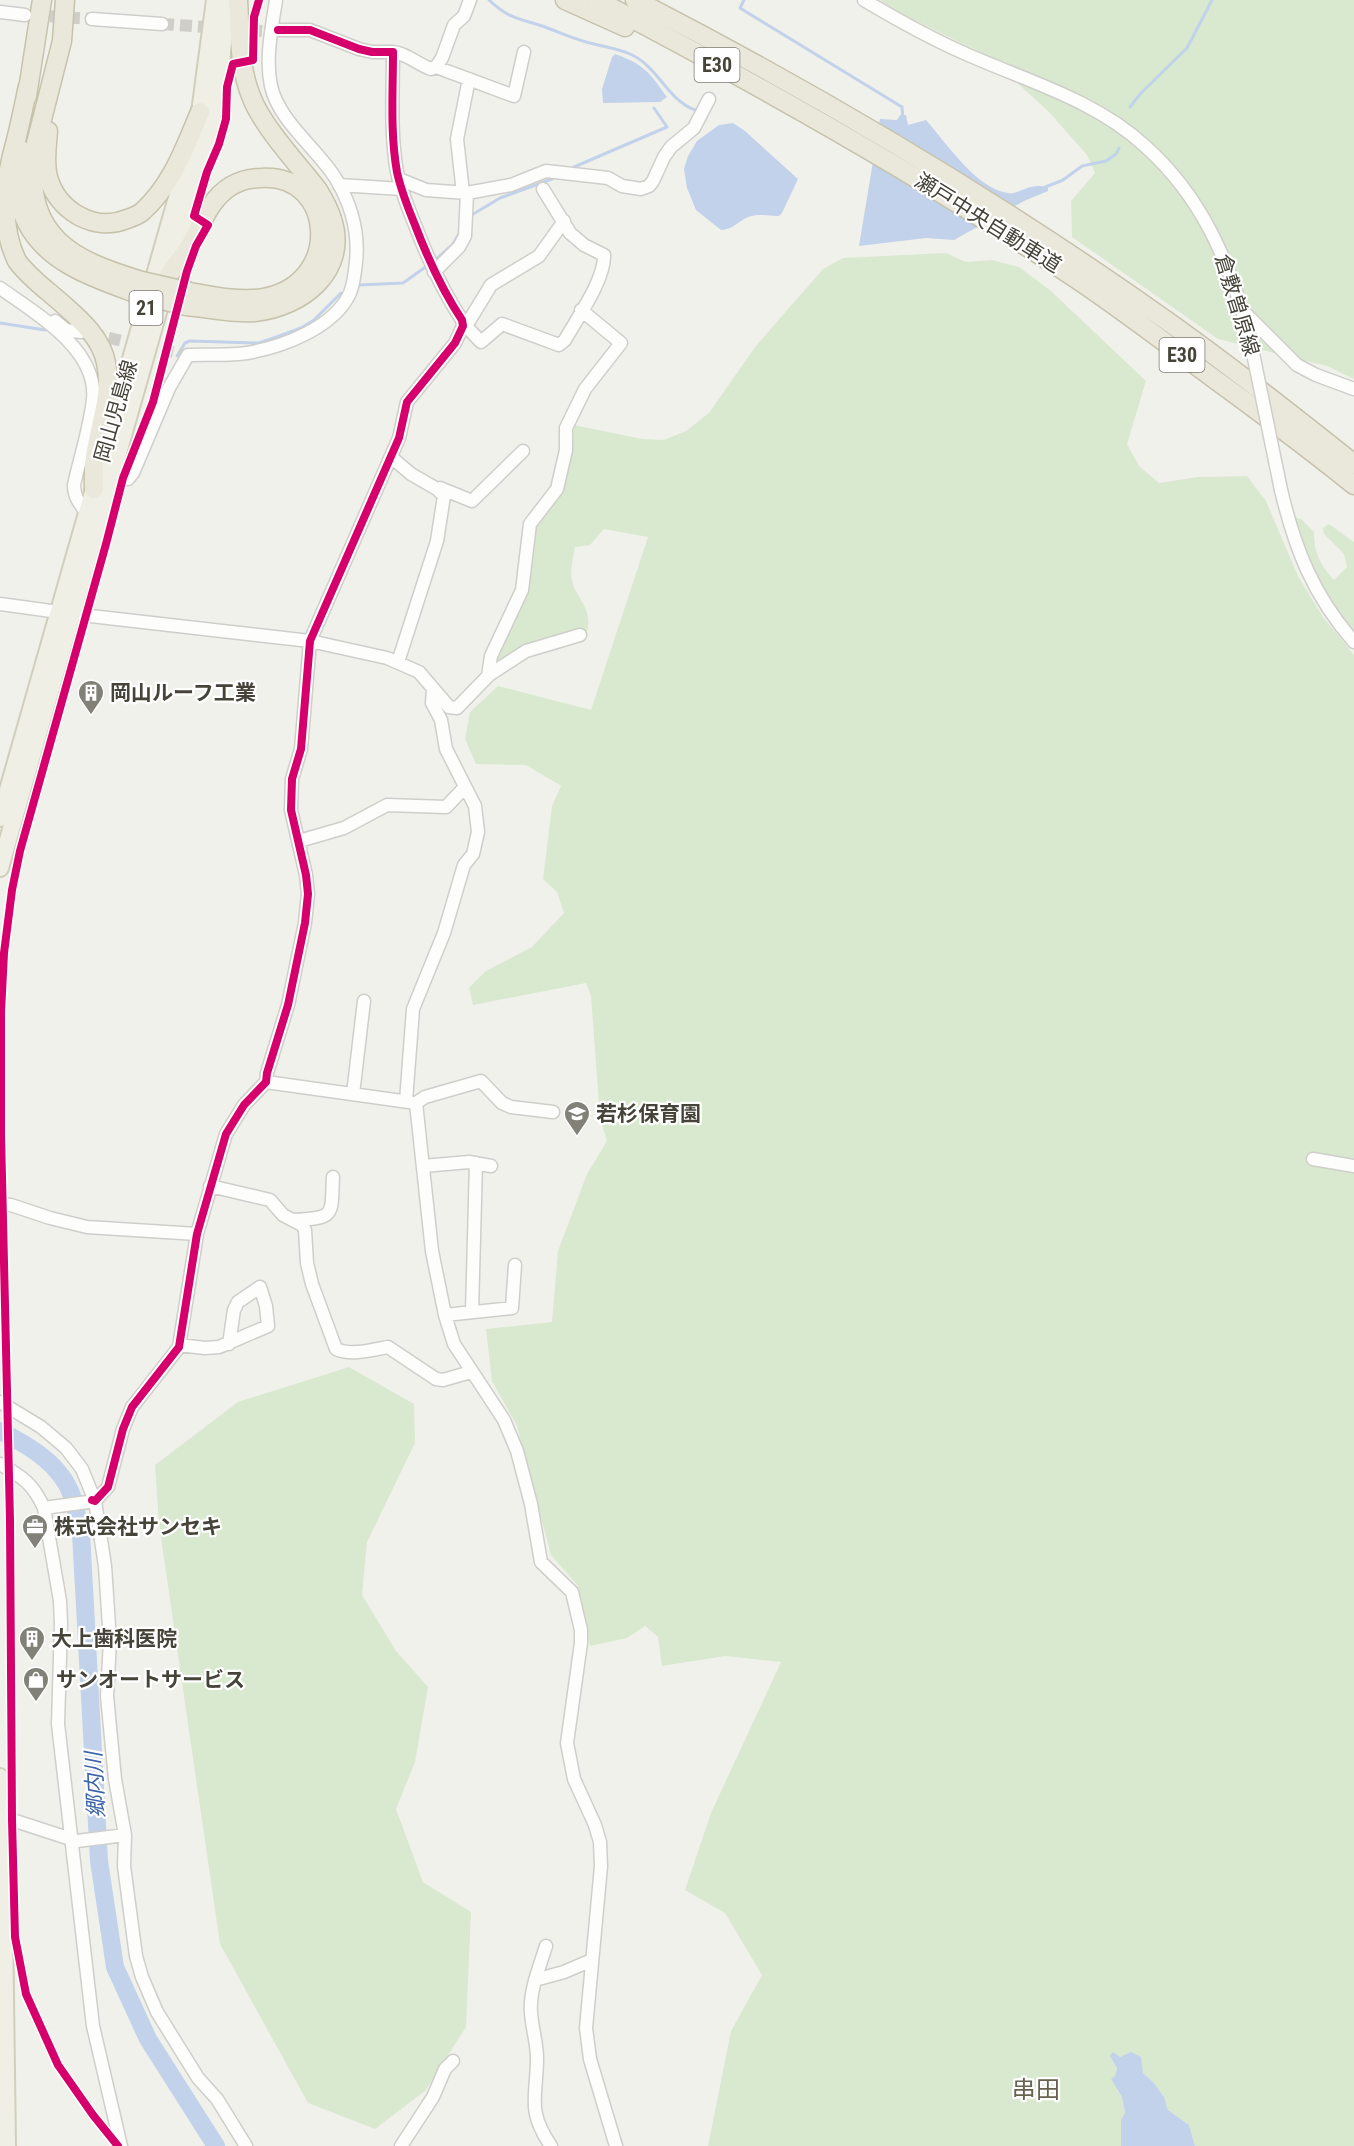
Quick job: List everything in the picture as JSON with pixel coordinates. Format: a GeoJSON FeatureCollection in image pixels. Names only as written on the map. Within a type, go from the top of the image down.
{"type":"FeatureCollection","features":[{"type":"Feature","properties":{"kind":"highway"},"geometry":{"type":"LineString","coordinates":[[42,0],[28,86],[19,169],[21,206],[27,223],[53,254],[94,278],[254,312],[295,301],[314,288],[326,273],[334,247],[333,221],[322,197],[258,112],[250,95],[242,62],[238,0]]}},
{"type":"Feature","properties":{"kind":"highway"},"geometry":{"type":"LineString","coordinates":[[65,0],[62,41],[33,155],[31,174],[34,200],[39,217],[62,244],[79,256],[140,287]]}},
{"type":"Feature","properties":{"kind":"highway"},"geometry":{"type":"LineString","coordinates":[[565,0],[769,92]]}},
{"type":"Feature","properties":{"kind":"highway","name":"瀬戸中央自動車道"},"geometry":{"type":"LineString","coordinates":[[597,0],[769,92],[913,155],[1021,223],[1171,324],[1269,396],[1354,464]]}},
{"type":"Feature","properties":{"kind":"highway","name":"瀬戸中央自動車道"},"geometry":{"type":"LineString","coordinates":[[635,0],[778,76],[842,124],[1129,315],[1276,422],[1354,485]]}},
{"type":"Feature","properties":{"kind":"highway"},"geometry":{"type":"LineString","coordinates":[[28,86],[4,181],[1,208],[2,232],[16,260],[39,286],[79,319],[100,347],[106,363],[108,390],[94,458],[94,489]]}},
{"type":"Feature","properties":{"kind":"highway"},"geometry":{"type":"LineString","coordinates":[[52,87],[46,155],[48,176],[57,196],[73,213],[101,224],[121,222],[141,213],[160,194],[177,166],[200,112]]}},
{"type":"Feature","properties":{"kind":"highway"},"geometry":{"type":"LineString","coordinates":[[169,275],[188,249],[201,221],[216,198],[230,186],[246,179],[268,177],[282,180],[298,188],[309,198],[318,215],[321,245],[314,264],[303,278],[287,290],[262,298],[188,299]]}},
{"type":"Feature","properties":{"kind":"main road","name":"岡山児島線"},"geometry":{"type":"LineString","coordinates":[[0,868],[66,613],[87,513],[192,145],[200,112],[215,0]]}},
{"type":"Feature","properties":{"kind":"main road","name":"岡山児島線"},"geometry":{"type":"LineString","coordinates":[[0,818],[112,475],[211,126],[228,0]]}},
{"type":"Feature","properties":{"kind":"main road"},"geometry":{"type":"LineString","coordinates":[[0,1777],[7,2146]]}},
{"type":"Feature","properties":{"kind":"street"},"geometry":{"type":"LineString","coordinates":[[112,475],[128,479],[133,473],[185,354],[245,353],[276,346],[305,335],[327,320],[344,303],[350,292],[358,248],[349,205],[339,185],[280,108],[271,88],[270,31],[276,0]]}},
{"type":"Feature","properties":{"kind":"street"},"geometry":{"type":"LineString","coordinates":[[436,67],[442,58],[454,25],[464,16],[470,0]]}},
{"type":"Feature","properties":{"kind":"street","name":"倉敷曽原線"},"geometry":{"type":"LineString","coordinates":[[864,0],[964,53],[1080,102],[1112,120],[1145,145],[1186,190],[1222,252],[1243,310],[1281,490],[1304,567],[1332,616],[1354,642]]}},
{"type":"Feature","properties":{"kind":"street"},"geometry":{"type":"LineString","coordinates":[[0,12],[25,15]]}},
{"type":"Feature","properties":{"kind":"street"},"geometry":{"type":"LineString","coordinates":[[92,19],[162,24]]}},
{"type":"Feature","properties":{"kind":"street"},"geometry":{"type":"LineString","coordinates":[[270,31],[310,30],[359,49],[372,52],[402,52],[418,65],[431,69],[436,67],[514,96],[524,52]]}},
{"type":"Feature","properties":{"kind":"street"},"geometry":{"type":"LineString","coordinates":[[393,52],[392,125],[400,184],[434,271],[464,325],[481,342],[497,327],[507,324],[559,345],[565,340],[604,266],[604,255],[570,233],[543,189]]}},
{"type":"Feature","properties":{"kind":"street"},"geometry":{"type":"LineString","coordinates":[[434,271],[459,247],[465,234],[465,193],[457,139],[469,79]]}},
{"type":"Feature","properties":{"kind":"street"},"geometry":{"type":"LineString","coordinates":[[339,185],[400,184],[426,190],[465,193],[511,185],[546,171],[608,178],[622,186],[641,189],[649,186],[653,181],[671,147],[694,128],[709,99]]}},
{"type":"Feature","properties":{"kind":"street"},"geometry":{"type":"LineString","coordinates":[[44,1508],[93,1500],[108,1487],[123,1429],[132,1407],[179,1345],[197,1234],[226,1134],[244,1106],[266,1082],[288,1005],[305,922],[308,894],[306,875],[291,810],[292,779],[301,749],[310,641],[399,438],[407,402],[455,343],[464,325],[479,307],[491,285],[539,256],[564,221]]}},
{"type":"Feature","properties":{"kind":"street"},"geometry":{"type":"LineString","coordinates":[[0,288],[77,349],[87,366],[93,382],[93,398],[74,485],[77,502],[87,513]]}},
{"type":"Feature","properties":{"kind":"street"},"geometry":{"type":"LineString","coordinates":[[488,676],[491,656],[522,590],[530,524],[556,489],[566,450],[566,428],[585,390],[621,343],[581,310]]}},
{"type":"Feature","properties":{"kind":"street"},"geometry":{"type":"LineString","coordinates":[[1243,310],[1297,365],[1316,375],[1354,389]]}},
{"type":"Feature","properties":{"kind":"street"},"geometry":{"type":"LineString","coordinates":[[38,316],[44,315],[52,318],[66,330],[81,332]]}},
{"type":"Feature","properties":{"kind":"street"},"geometry":{"type":"LineString","coordinates":[[437,489],[472,501],[523,451]]}},
{"type":"Feature","properties":{"kind":"street"},"geometry":{"type":"LineString","coordinates":[[391,457],[411,474],[437,489],[444,496],[437,541],[398,662]]}},
{"type":"Feature","properties":{"kind":"street"},"geometry":{"type":"LineString","coordinates":[[0,604],[310,641],[387,658],[419,672],[449,707],[457,708],[488,676],[526,651],[580,635]]}},
{"type":"Feature","properties":{"kind":"street"},"geometry":{"type":"LineString","coordinates":[[433,689],[432,703],[441,720],[446,749],[475,806],[478,832],[473,854],[464,865],[444,933],[413,1009],[411,1102],[423,1166],[432,1251],[454,1344],[504,1420],[517,1451],[531,1504],[541,1562],[572,1592],[581,1630],[567,1743],[574,1779],[595,1825],[600,1842],[601,1866],[586,2028],[587,2044],[616,2146]]}},
{"type":"Feature","properties":{"kind":"street"},"geometry":{"type":"LineString","coordinates":[[299,841],[344,828],[387,806],[446,807],[465,787]]}},
{"type":"Feature","properties":{"kind":"street"},"geometry":{"type":"LineString","coordinates":[[353,1094],[364,1001]]}},
{"type":"Feature","properties":{"kind":"street"},"geometry":{"type":"LineString","coordinates":[[266,1082],[411,1102],[481,1081],[502,1103],[511,1107],[553,1112]]}},
{"type":"Feature","properties":{"kind":"street"},"geometry":{"type":"LineString","coordinates":[[1313,1159],[1354,1167]]}},
{"type":"Feature","properties":{"kind":"street"},"geometry":{"type":"LineString","coordinates":[[423,1166],[469,1161],[491,1166]]}},
{"type":"Feature","properties":{"kind":"street"},"geometry":{"type":"LineString","coordinates":[[472,1312],[476,1163]]}},
{"type":"Feature","properties":{"kind":"street"},"geometry":{"type":"LineString","coordinates":[[294,1220],[319,1219],[327,1216],[331,1210],[333,1177]]}},
{"type":"Feature","properties":{"kind":"street"},"geometry":{"type":"LineString","coordinates":[[210,1186],[270,1200],[283,1215],[302,1225],[305,1230],[307,1263],[312,1284],[336,1349],[353,1352],[388,1347],[435,1379],[443,1380],[471,1372]]}},
{"type":"Feature","properties":{"kind":"street"},"geometry":{"type":"LineString","coordinates":[[0,1204],[11,1205],[87,1227],[197,1234]]}},
{"type":"Feature","properties":{"kind":"street"},"geometry":{"type":"LineString","coordinates":[[446,1315],[512,1308],[515,1265]]}},
{"type":"Feature","properties":{"kind":"street"},"geometry":{"type":"LineString","coordinates":[[179,1345],[219,1347],[229,1344],[244,1335],[268,1326],[266,1306],[260,1287],[238,1302],[234,1310],[229,1344]]}},
{"type":"Feature","properties":{"kind":"street"},"geometry":{"type":"LineString","coordinates":[[0,1402],[41,1427],[66,1448],[82,1469],[93,1500],[105,1566],[110,1641],[107,1696],[123,1836],[124,1866],[136,1956],[157,2012],[198,2078],[217,2099],[246,2146]]}},
{"type":"Feature","properties":{"kind":"street"},"geometry":{"type":"LineString","coordinates":[[0,1464],[29,1483],[44,1508],[60,1601],[58,1724],[74,1840],[93,2026],[121,2146]]}},
{"type":"Feature","properties":{"kind":"street"},"geometry":{"type":"LineString","coordinates":[[1,1816],[74,1840],[123,1836]]}},
{"type":"Feature","properties":{"kind":"street"},"geometry":{"type":"LineString","coordinates":[[546,1946],[535,1980],[530,2010],[537,2059],[533,2099],[541,2131],[551,2146]]}},
{"type":"Feature","properties":{"kind":"street"},"geometry":{"type":"LineString","coordinates":[[535,1980],[564,1972],[592,1960]]}},
{"type":"Feature","properties":{"kind":"street"},"geometry":{"type":"LineString","coordinates":[[400,2146],[433,2097],[445,2069],[453,2061]]}},
{"type":"Feature","properties":{"kind":"green space"},"geometry":{"type":"Polygon","coordinates":[[[880,0],[1354,0],[1354,379],[1327,366],[1218,339],[1072,237],[1071,201],[1095,173],[1087,155],[1048,111],[986,55],[902,14],[880,0]]]}},
{"type":"Feature","properties":{"kind":"green space"},"geometry":{"type":"Polygon","coordinates":[[[946,253],[966,262],[992,260],[1019,267],[1051,291],[1146,381],[1127,444],[1139,466],[1159,483],[1198,477],[1247,476],[1266,501],[1298,576],[1323,617],[1354,655],[1354,2146],[1195,2146],[1189,2125],[1168,2110],[1164,2097],[1143,2073],[1140,2064],[1127,2055],[1110,2056],[1117,2068],[1115,2076],[1111,2079],[1122,2097],[1125,2113],[1121,2121],[1121,2146],[708,2146],[731,2031],[762,1975],[725,1913],[685,1890],[711,1813],[781,1662],[725,1656],[662,1666],[658,1637],[645,1626],[627,1638],[590,1646],[578,1586],[551,1555],[517,1426],[492,1381],[486,1329],[552,1322],[558,1251],[587,1174],[607,1141],[600,1118],[591,996],[586,983],[473,1005],[469,988],[486,971],[532,947],[564,913],[557,892],[543,879],[552,806],[561,786],[526,765],[476,764],[465,739],[470,712],[498,686],[591,710],[648,537],[604,529],[590,545],[575,547],[572,581],[586,610],[587,632],[560,636],[499,663],[496,658],[534,528],[559,494],[573,451],[574,425],[642,439],[664,440],[686,431],[709,413],[755,347],[823,269],[843,258],[946,253]]]}},
{"type":"Feature","properties":{"kind":"green space"},"geometry":{"type":"Polygon","coordinates":[[[1295,517],[1301,519],[1314,532],[1319,558],[1334,580],[1347,567],[1344,554],[1324,534],[1323,528],[1329,524],[1354,542],[1354,633],[1318,581],[1294,523],[1295,517]]]}},
{"type":"Feature","properties":{"kind":"green space"},"geometry":{"type":"Polygon","coordinates":[[[349,1367],[414,1404],[415,1443],[367,1542],[362,1595],[396,1651],[428,1687],[415,1762],[396,1809],[423,1882],[471,1912],[466,2027],[425,2091],[375,2129],[308,2103],[220,1944],[159,1524],[155,1465],[238,1402],[349,1367]]]}},
{"type":"Feature","properties":{"kind":"water"},"geometry":{"type":"Polygon","coordinates":[[[615,54],[646,70],[667,97],[660,102],[603,103],[602,89],[615,54]]]}},
{"type":"Feature","properties":{"kind":"water"},"geometry":{"type":"Polygon","coordinates":[[[900,115],[906,115],[908,125],[926,120],[963,164],[996,190],[1012,193],[1042,186],[1048,188],[1048,191],[1024,201],[954,240],[926,238],[859,246],[880,119],[897,120],[900,115]]]}},
{"type":"Feature","properties":{"kind":"water"},"geometry":{"type":"Polygon","coordinates":[[[733,123],[798,179],[779,216],[752,216],[729,229],[721,230],[696,210],[687,188],[684,169],[688,156],[697,141],[719,125],[733,123]]]}},
{"type":"Feature","properties":{"kind":"water"},"geometry":{"type":"Polygon","coordinates":[[[1113,2052],[1120,2057],[1131,2052],[1141,2057],[1143,2073],[1164,2097],[1168,2110],[1189,2125],[1195,2146],[1121,2146],[1121,2120],[1125,2113],[1122,2097],[1111,2079],[1115,2076],[1117,2068],[1110,2056],[1113,2052]]]}},
{"type":"Feature","properties":{"kind":"waterway"},"geometry":{"type":"LineString","coordinates":[[489,0],[514,17],[581,40],[617,49],[640,59],[677,99],[695,110]]}},
{"type":"Feature","properties":{"kind":"waterway"},"geometry":{"type":"LineString","coordinates":[[744,0],[740,8],[902,107],[903,119]]}},
{"type":"Feature","properties":{"kind":"waterway"},"geometry":{"type":"LineString","coordinates":[[1130,107],[1141,93],[1187,48],[1212,0]]}},
{"type":"Feature","properties":{"kind":"waterway"},"geometry":{"type":"LineString","coordinates":[[574,167],[667,127],[654,108]]}},
{"type":"Feature","properties":{"kind":"waterway"},"geometry":{"type":"LineString","coordinates":[[1043,188],[1063,180],[1082,166],[1106,161],[1116,154],[1119,148]]}},
{"type":"Feature","properties":{"kind":"waterway"},"geometry":{"type":"LineString","coordinates":[[470,216],[500,198],[552,179]]}},
{"type":"Feature","properties":{"kind":"waterway"},"geometry":{"type":"LineString","coordinates":[[433,262],[453,244],[460,232]]}},
{"type":"Feature","properties":{"kind":"waterway"},"geometry":{"type":"LineString","coordinates":[[359,285],[403,283],[427,266]]}},
{"type":"Feature","properties":{"kind":"waterway"},"geometry":{"type":"LineString","coordinates":[[177,356],[185,343],[190,341],[259,343],[301,328],[314,320],[341,293]]}},
{"type":"Feature","properties":{"kind":"waterway"},"geometry":{"type":"LineString","coordinates":[[0,323],[45,330]]}},
{"type":"Feature","properties":{"kind":"waterway","name":"郷内川"},"geometry":{"type":"LineString","coordinates":[[0,1431],[32,1449],[52,1465],[67,1485],[73,1501],[81,1533],[99,1861],[115,1967],[148,2039],[216,2146]]}},
{"type":"Feature","properties":{"kind":"tunnel"},"geometry":{"type":"LineString","coordinates":[[32,15],[92,19]]}},
{"type":"Feature","properties":{"kind":"tunnel"},"geometry":{"type":"LineString","coordinates":[[162,24],[262,31]]}},
{"type":"Feature","properties":{"kind":"tunnel"},"geometry":{"type":"LineString","coordinates":[[91,334],[181,354]]}},
{"type":"Feature","properties":{"kind":"cycle path"},"geometry":{"type":"LineString","coordinates":[[118,2146],[58,2065],[26,1994],[15,1937],[10,1520],[1,1134],[1,1012],[4,953],[12,890],[20,851],[123,478],[153,402],[187,271],[196,246],[208,225],[194,216],[226,119],[227,87],[233,64],[253,60],[254,17],[259,0]]}},
{"type":"Feature","properties":{"kind":"cycle path"},"geometry":{"type":"LineString","coordinates":[[92,1500],[95,1501],[108,1487],[123,1429],[132,1407],[179,1347],[197,1234],[226,1134],[244,1105],[266,1082],[288,1005],[305,923],[308,894],[306,875],[291,810],[292,779],[301,749],[310,641],[399,438],[407,402],[455,343],[463,326],[462,320],[430,262],[407,206],[399,179],[393,127],[393,52],[372,52],[359,49],[310,30],[278,30]]}},
{"type":"Feature","properties":{"kind":"place","name":"岡山ルーフ工業"},"geometry":{"type":"Point","coordinates":[91,716]}},
{"type":"Feature","properties":{"kind":"place","name":"若杉保育園"},"geometry":{"type":"Point","coordinates":[577,1137]}},
{"type":"Feature","properties":{"kind":"place","name":"株式会社サンセキ"},"geometry":{"type":"Point","coordinates":[35,1550]}},
{"type":"Feature","properties":{"kind":"place","name":"大上歯科医院"},"geometry":{"type":"Point","coordinates":[32,1662]}},
{"type":"Feature","properties":{"kind":"place","name":"サンオートサービス"},"geometry":{"type":"Point","coordinates":[36,1703]}},
{"type":"Feature","properties":{"kind":"district","name":"串田"},"geometry":{"type":"Point","coordinates":[1036,2090]}}]}
